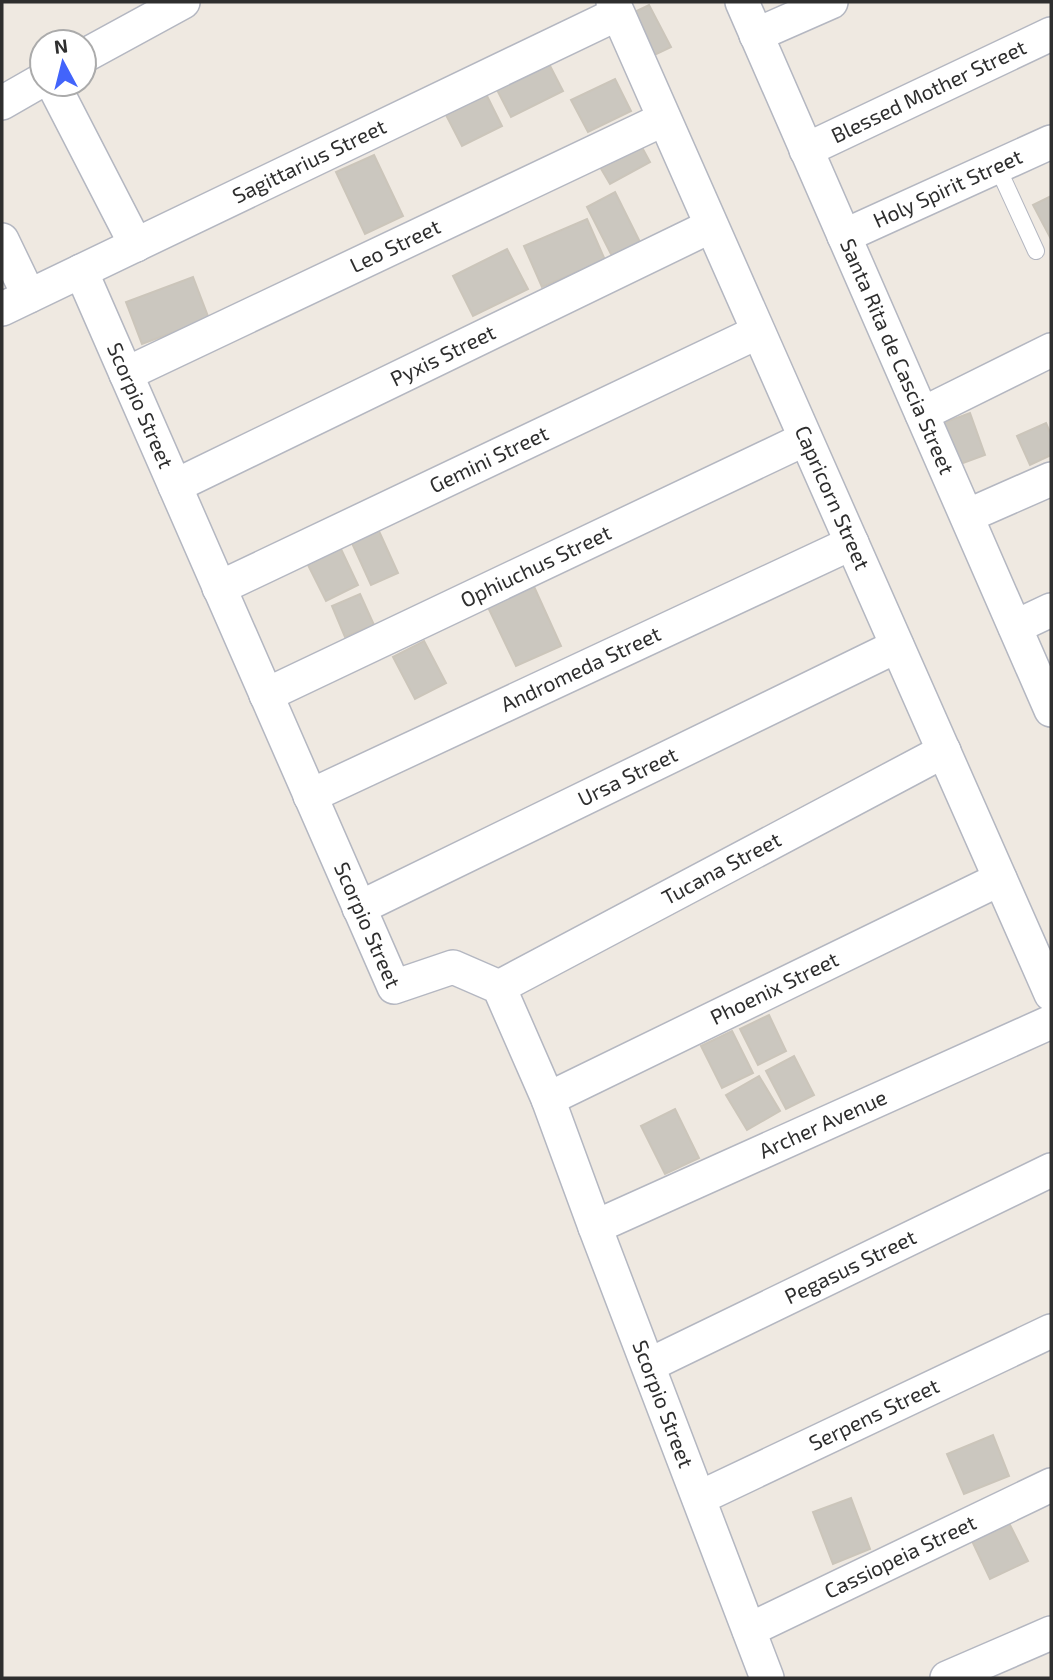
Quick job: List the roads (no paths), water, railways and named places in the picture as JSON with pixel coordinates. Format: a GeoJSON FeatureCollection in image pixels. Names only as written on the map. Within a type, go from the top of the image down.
{"type":"FeatureCollection","features":[{"type":"Feature","properties":{"kind":"street"},"geometry":{"type":"LineString","coordinates":[[98,48],[183,2]]}},
{"type":"Feature","properties":{"kind":"street","name":"Santa Rita de Cascia Street"},"geometry":{"type":"LineString","coordinates":[[742,2],[1051,710]]}},
{"type":"Feature","properties":{"kind":"street"},"geometry":{"type":"LineString","coordinates":[[756,34],[831,2]]}},
{"type":"Feature","properties":{"kind":"street","name":"Capricorn Street"},"geometry":{"type":"LineString","coordinates":[[615,8],[1051,994]]}},
{"type":"Feature","properties":{"kind":"street","name":"Sagittarius Street"},"geometry":{"type":"LineString","coordinates":[[15,303],[615,8]]}},
{"type":"Feature","properties":{"kind":"street","name":"Blessed Mother Street"},"geometry":{"type":"LineString","coordinates":[[806,150],[1051,34]]}},
{"type":"Feature","properties":{"kind":"street"},"geometry":{"type":"LineString","coordinates":[[2,103],[28,88]]}},
{"type":"Feature","properties":{"kind":"street"},"geometry":{"type":"LineString","coordinates":[[61,98],[136,245]]}},
{"type":"Feature","properties":{"kind":"street","name":"Leo Street"},"geometry":{"type":"LineString","coordinates":[[126,374],[664,119]]}},
{"type":"Feature","properties":{"kind":"street","name":"Holy Spirit Street"},"geometry":{"type":"LineString","coordinates":[[844,236],[1051,142]]}},
{"type":"Feature","properties":{"kind":"street","name":"Pyxis Street"},"geometry":{"type":"LineString","coordinates":[[175,486],[711,226]]}},
{"type":"Feature","properties":{"kind":"street"},"geometry":{"type":"LineString","coordinates":[[2,240],[15,303]]}},
{"type":"Feature","properties":{"kind":"street","name":"Scorpio Street"},"geometry":{"type":"LineString","coordinates":[[81,271],[394,987],[453,967],[499,987],[548,1099],[767,1678]]}},
{"type":"Feature","properties":{"kind":"street","name":"Gemini Street"},"geometry":{"type":"LineString","coordinates":[[219,588],[758,331]]}},
{"type":"Feature","properties":{"kind":"street"},"geometry":{"type":"LineString","coordinates":[[922,414],[1051,350]]}},
{"type":"Feature","properties":{"kind":"street","name":"Ophiuchus Street"},"geometry":{"type":"LineString","coordinates":[[266,695],[805,439]]}},
{"type":"Feature","properties":{"kind":"street"},"geometry":{"type":"LineString","coordinates":[[967,516],[1051,479]]}},
{"type":"Feature","properties":{"kind":"street","name":"Andromeda Street"},"geometry":{"type":"LineString","coordinates":[[310,796],[852,544]]}},
{"type":"Feature","properties":{"kind":"street"},"geometry":{"type":"LineString","coordinates":[[1015,627],[1051,610]]}},
{"type":"Feature","properties":{"kind":"street","name":"Ursa Street"},"geometry":{"type":"LineString","coordinates":[[359,908],[897,646]]}},
{"type":"Feature","properties":{"kind":"street","name":"Tucana Street"},"geometry":{"type":"LineString","coordinates":[[499,987],[944,751]]}},
{"type":"Feature","properties":{"kind":"street","name":"Phoenix Street"},"geometry":{"type":"LineString","coordinates":[[548,1099],[1000,879]]}},
{"type":"Feature","properties":{"kind":"street","name":"Archer Avenue"},"geometry":{"type":"LineString","coordinates":[[595,1227],[1051,1021]]}},
{"type":"Feature","properties":{"kind":"street","name":"Pegasus Street"},"geometry":{"type":"LineString","coordinates":[[649,1365],[1051,1170]]}},
{"type":"Feature","properties":{"kind":"street","name":"Serpens Street"},"geometry":{"type":"LineString","coordinates":[[699,1498],[1051,1331]]}},
{"type":"Feature","properties":{"kind":"street","name":"Cassiopeia Street"},"geometry":{"type":"LineString","coordinates":[[749,1630],[1051,1485]]}},
{"type":"Feature","properties":{"kind":"street"},"geometry":{"type":"LineString","coordinates":[[947,1678],[1051,1633]]}},
{"type":"Feature","properties":{"kind":"lane"},"geometry":{"type":"LineString","coordinates":[[997,166],[1036,251]]}}]}
